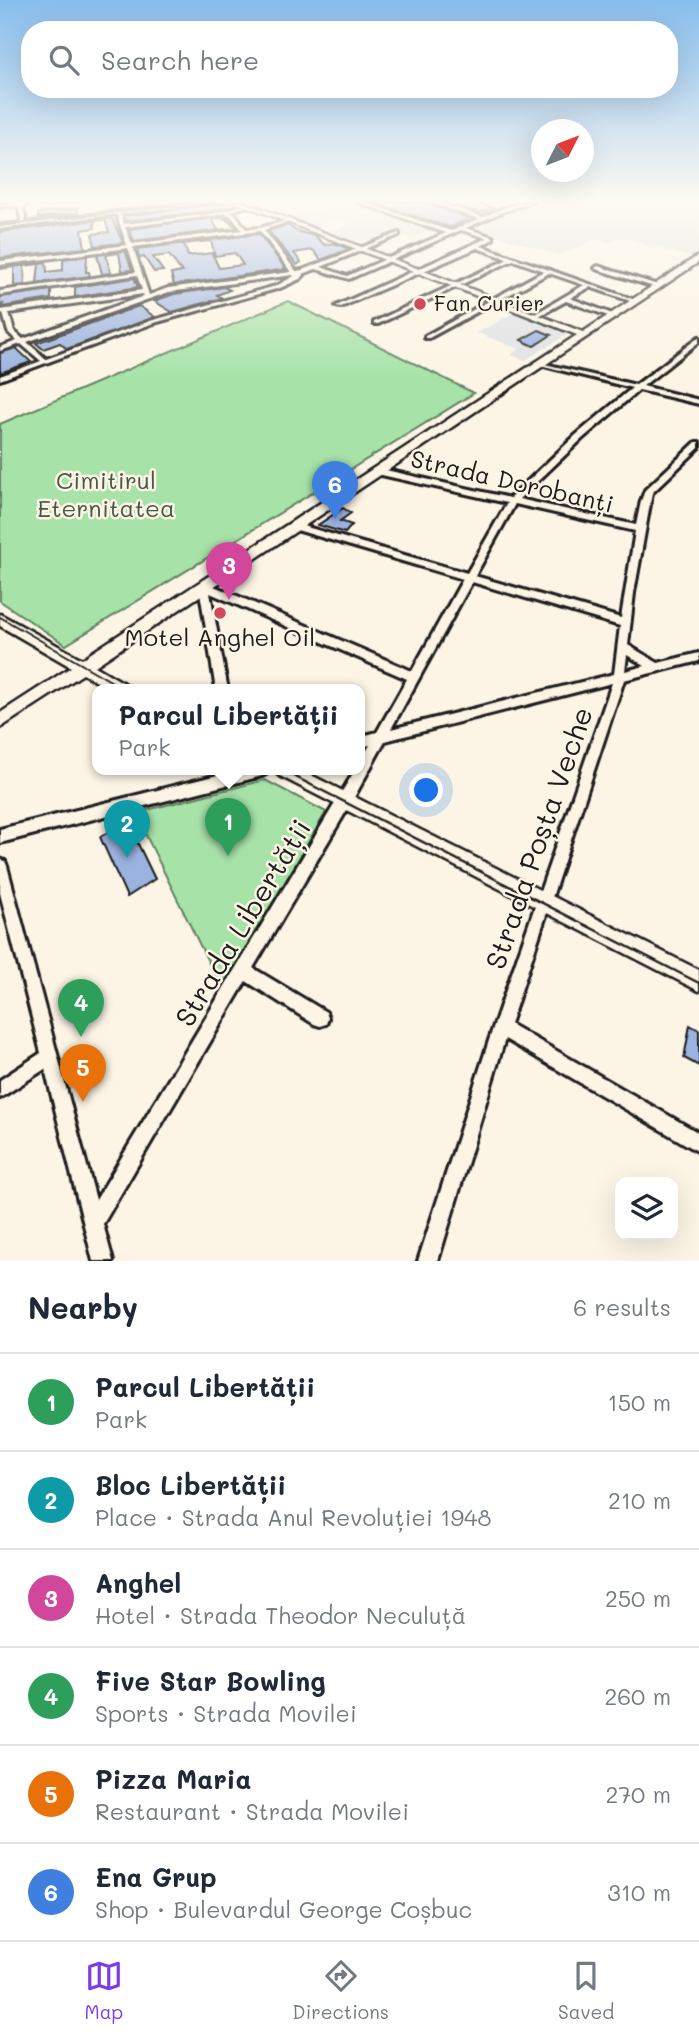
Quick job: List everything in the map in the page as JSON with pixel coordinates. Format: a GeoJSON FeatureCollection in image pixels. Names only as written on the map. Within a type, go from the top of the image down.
{"type":"FeatureCollection","features":[{"type":"Feature","properties":{"kind":"main road"},"geometry":{"type":"LineString","coordinates":[[391,261],[584,335]]}},
{"type":"Feature","properties":{"kind":"main road"},"geometry":{"type":"LineString","coordinates":[[0,721],[696,261]]}},
{"type":"Feature","properties":{"kind":"main road"},"geometry":{"type":"LineString","coordinates":[[0,619],[113,684]]}},
{"type":"Feature","properties":{"kind":"main road"},"geometry":{"type":"LineString","coordinates":[[61,655],[86,655],[111,648]]}},
{"type":"Feature","properties":{"kind":"main road"},"geometry":{"type":"LineString","coordinates":[[102,678],[102,665],[111,648]]}},
{"type":"Feature","properties":{"kind":"main road"},"geometry":{"type":"LineString","coordinates":[[50,688],[58,676],[61,655]]}},
{"type":"Feature","properties":{"kind":"main road"},"geometry":{"type":"LineString","coordinates":[[294,775],[699,981]]}},
{"type":"Feature","properties":{"kind":"street"},"geometry":{"type":"LineString","coordinates":[[135,261],[147,294]]}},
{"type":"Feature","properties":{"kind":"street"},"geometry":{"type":"LineString","coordinates":[[286,261],[296,274]]}},
{"type":"Feature","properties":{"kind":"street"},"geometry":{"type":"LineString","coordinates":[[44,361],[11,332],[3,312],[296,274],[331,261]]}},
{"type":"Feature","properties":{"kind":"street"},"geometry":{"type":"LineString","coordinates":[[316,267],[345,278],[387,261]]}},
{"type":"Feature","properties":{"kind":"street"},"geometry":{"type":"LineString","coordinates":[[339,306],[445,261]]}},
{"type":"Feature","properties":{"kind":"street"},"geometry":{"type":"LineString","coordinates":[[376,323],[508,261]]}},
{"type":"Feature","properties":{"kind":"street"},"geometry":{"type":"LineString","coordinates":[[518,261],[635,301]]}},
{"type":"Feature","properties":{"kind":"street"},"geometry":{"type":"LineString","coordinates":[[598,268],[656,286]]}},
{"type":"Feature","properties":{"kind":"street"},"geometry":{"type":"LineString","coordinates":[[427,337],[548,271]]}},
{"type":"Feature","properties":{"kind":"street"},"geometry":{"type":"LineString","coordinates":[[0,293],[139,273]]}},
{"type":"Feature","properties":{"kind":"street"},"geometry":{"type":"LineString","coordinates":[[0,378],[152,322],[283,285],[296,274]]}},
{"type":"Feature","properties":{"kind":"street"},"geometry":{"type":"LineString","coordinates":[[274,276],[284,279],[283,285]]}},
{"type":"Feature","properties":{"kind":"street"},"geometry":{"type":"LineString","coordinates":[[536,316],[589,285]]}},
{"type":"Feature","properties":{"kind":"street"},"geometry":{"type":"LineString","coordinates":[[0,349],[147,294]]}},
{"type":"Feature","properties":{"kind":"street"},"geometry":{"type":"LineString","coordinates":[[566,299],[613,316]]}},
{"type":"Feature","properties":{"kind":"street","name":"Strada Libertății"},"geometry":{"type":"LineString","coordinates":[[365,763],[512,501],[551,462],[636,387],[699,339]]}},
{"type":"Feature","properties":{"kind":"street"},"geometry":{"type":"LineString","coordinates":[[542,364],[699,402]]}},
{"type":"Feature","properties":{"kind":"street","name":"Strada Poșta Veche"},"geometry":{"type":"LineString","coordinates":[[428,1261],[500,1028],[619,678],[639,529],[648,492],[699,444]]}},
{"type":"Feature","properties":{"kind":"street","name":"Strada Dorobanți"},"geometry":{"type":"LineString","coordinates":[[377,471],[639,529]]}},
{"type":"Feature","properties":{"kind":"street"},"geometry":{"type":"LineString","coordinates":[[293,527],[625,624]]}},
{"type":"Feature","properties":{"kind":"street"},"geometry":{"type":"LineString","coordinates":[[204,586],[412,676]]}},
{"type":"Feature","properties":{"kind":"street"},"geometry":{"type":"LineString","coordinates":[[204,586],[221,684]]}},
{"type":"Feature","properties":{"kind":"street"},"geometry":{"type":"LineString","coordinates":[[623,647],[657,668]]}},
{"type":"Feature","properties":{"kind":"street"},"geometry":{"type":"LineString","coordinates":[[365,740],[699,657]]}},
{"type":"Feature","properties":{"kind":"street"},"geometry":{"type":"LineString","coordinates":[[0,836],[242,775]]}},
{"type":"Feature","properties":{"kind":"street","name":"Strada Libertății"},"geometry":{"type":"LineString","coordinates":[[93,1223],[359,775]]}},
{"type":"Feature","properties":{"kind":"street"},"geometry":{"type":"LineString","coordinates":[[0,866],[103,1261]]}},
{"type":"Feature","properties":{"kind":"street"},"geometry":{"type":"LineString","coordinates":[[243,971],[320,1018]]}},
{"type":"Feature","properties":{"kind":"street"},"geometry":{"type":"LineString","coordinates":[[500,1028],[699,1143]]}},
{"type":"Feature","properties":{"kind":"street"},"geometry":{"type":"LineString","coordinates":[[0,1090],[50,1056]]}},
{"type":"Feature","properties":{"kind":"shaded area"},"geometry":{"type":"Polygon","coordinates":[[[515,312],[570,333],[525,360],[511,355],[519,349],[477,333],[515,312]]]}},
{"type":"Feature","properties":{"kind":"green space","name":"Cimitirul Eternitatea"},"geometry":{"type":"Polygon","coordinates":[[[288,301],[474,393],[66,645],[0,601],[0,424],[288,301]]]}},
{"type":"Feature","properties":{"kind":"green space"},"geometry":{"type":"Polygon","coordinates":[[[265,780],[326,812],[222,990],[135,813],[265,780]]]}},
{"type":"Feature","properties":{"kind":"building"},"geometry":{"type":"Polygon","coordinates":[[[63,261],[87,261],[86,272],[89,272],[90,276],[37,283],[39,264],[24,266],[25,285],[14,286],[14,267],[0,269],[46,262],[47,272],[63,270],[63,261]]]}},
{"type":"Feature","properties":{"kind":"building"},"geometry":{"type":"Polygon","coordinates":[[[99,261],[108,261],[111,273],[102,274],[99,261]]]}},
{"type":"Feature","properties":{"kind":"building"},"geometry":{"type":"Polygon","coordinates":[[[120,261],[129,261],[132,270],[122,271],[120,261]]]}},
{"type":"Feature","properties":{"kind":"building"},"geometry":{"type":"Polygon","coordinates":[[[147,261],[156,261],[163,271],[154,272],[147,261]]]}},
{"type":"Feature","properties":{"kind":"building"},"geometry":{"type":"Polygon","coordinates":[[[173,261],[216,261],[219,268],[243,265],[240,261],[280,261],[286,269],[174,285],[171,274],[182,272],[173,261]]]}},
{"type":"Feature","properties":{"kind":"building"},"geometry":{"type":"Polygon","coordinates":[[[134,278],[138,287],[75,297],[75,287],[134,278]]]}},
{"type":"Feature","properties":{"kind":"building"},"geometry":{"type":"Polygon","coordinates":[[[224,287],[230,290],[217,295],[222,298],[172,312],[154,301],[174,294],[224,287]]]}},
{"type":"Feature","properties":{"kind":"building"},"geometry":{"type":"Polygon","coordinates":[[[51,290],[51,299],[2,307],[3,304],[0,305],[0,297],[51,290]]]}},
{"type":"Feature","properties":{"kind":"building"},"geometry":{"type":"Polygon","coordinates":[[[139,306],[155,317],[67,349],[60,343],[43,349],[36,343],[139,306]]]}},
{"type":"Feature","properties":{"kind":"building"},"geometry":{"type":"Polygon","coordinates":[[[539,330],[551,335],[534,346],[521,340],[539,330]]]}},
{"type":"Feature","properties":{"kind":"building"},"geometry":{"type":"Polygon","coordinates":[[[16,348],[31,362],[0,373],[0,353],[16,348]]]}},
{"type":"Feature","properties":{"kind":"building"},"geometry":{"type":"Polygon","coordinates":[[[343,508],[351,513],[340,521],[352,525],[345,533],[318,525],[343,508]]]}},
{"type":"Feature","properties":{"kind":"building"},"geometry":{"type":"Polygon","coordinates":[[[127,821],[155,879],[127,897],[100,837],[127,821]]]}},
{"type":"Feature","properties":{"kind":"building"},"geometry":{"type":"Polygon","coordinates":[[[690,1025],[699,1030],[699,1066],[684,1058],[690,1025]]]}},
{"type":"Feature","properties":{"kind":"tram line"},"geometry":{"type":"LineString","coordinates":[[0,617],[116,684]]}},
{"type":"Feature","properties":{"kind":"tram line"},"geometry":{"type":"LineString","coordinates":[[292,775],[699,983]]}},
{"type":"Feature","properties":{"kind":"place","name":"Fan Curier"},"geometry":{"type":"Point","coordinates":[420,304]}},
{"type":"Feature","properties":{"kind":"place","name":"Ena Grup"},"geometry":{"type":"Point","coordinates":[335,519]}},
{"type":"Feature","properties":{"kind":"place","name":"Anghel"},"geometry":{"type":"Point","coordinates":[229,600]}},
{"type":"Feature","properties":{"kind":"place","name":"Motel Anghel Oil"},"geometry":{"type":"Point","coordinates":[220,613]}},
{"type":"Feature","properties":{"kind":"place","name":"Parcul Libertății"},"geometry":{"type":"Point","coordinates":[228,856]}},
{"type":"Feature","properties":{"kind":"place","name":"Bloc Libertății"},"geometry":{"type":"Point","coordinates":[127,858]}},
{"type":"Feature","properties":{"kind":"place","name":"Five Star Bowling"},"geometry":{"type":"Point","coordinates":[81,1037]}},
{"type":"Feature","properties":{"kind":"place","name":"Pizza Maria"},"geometry":{"type":"Point","coordinates":[83,1102]}}]}
